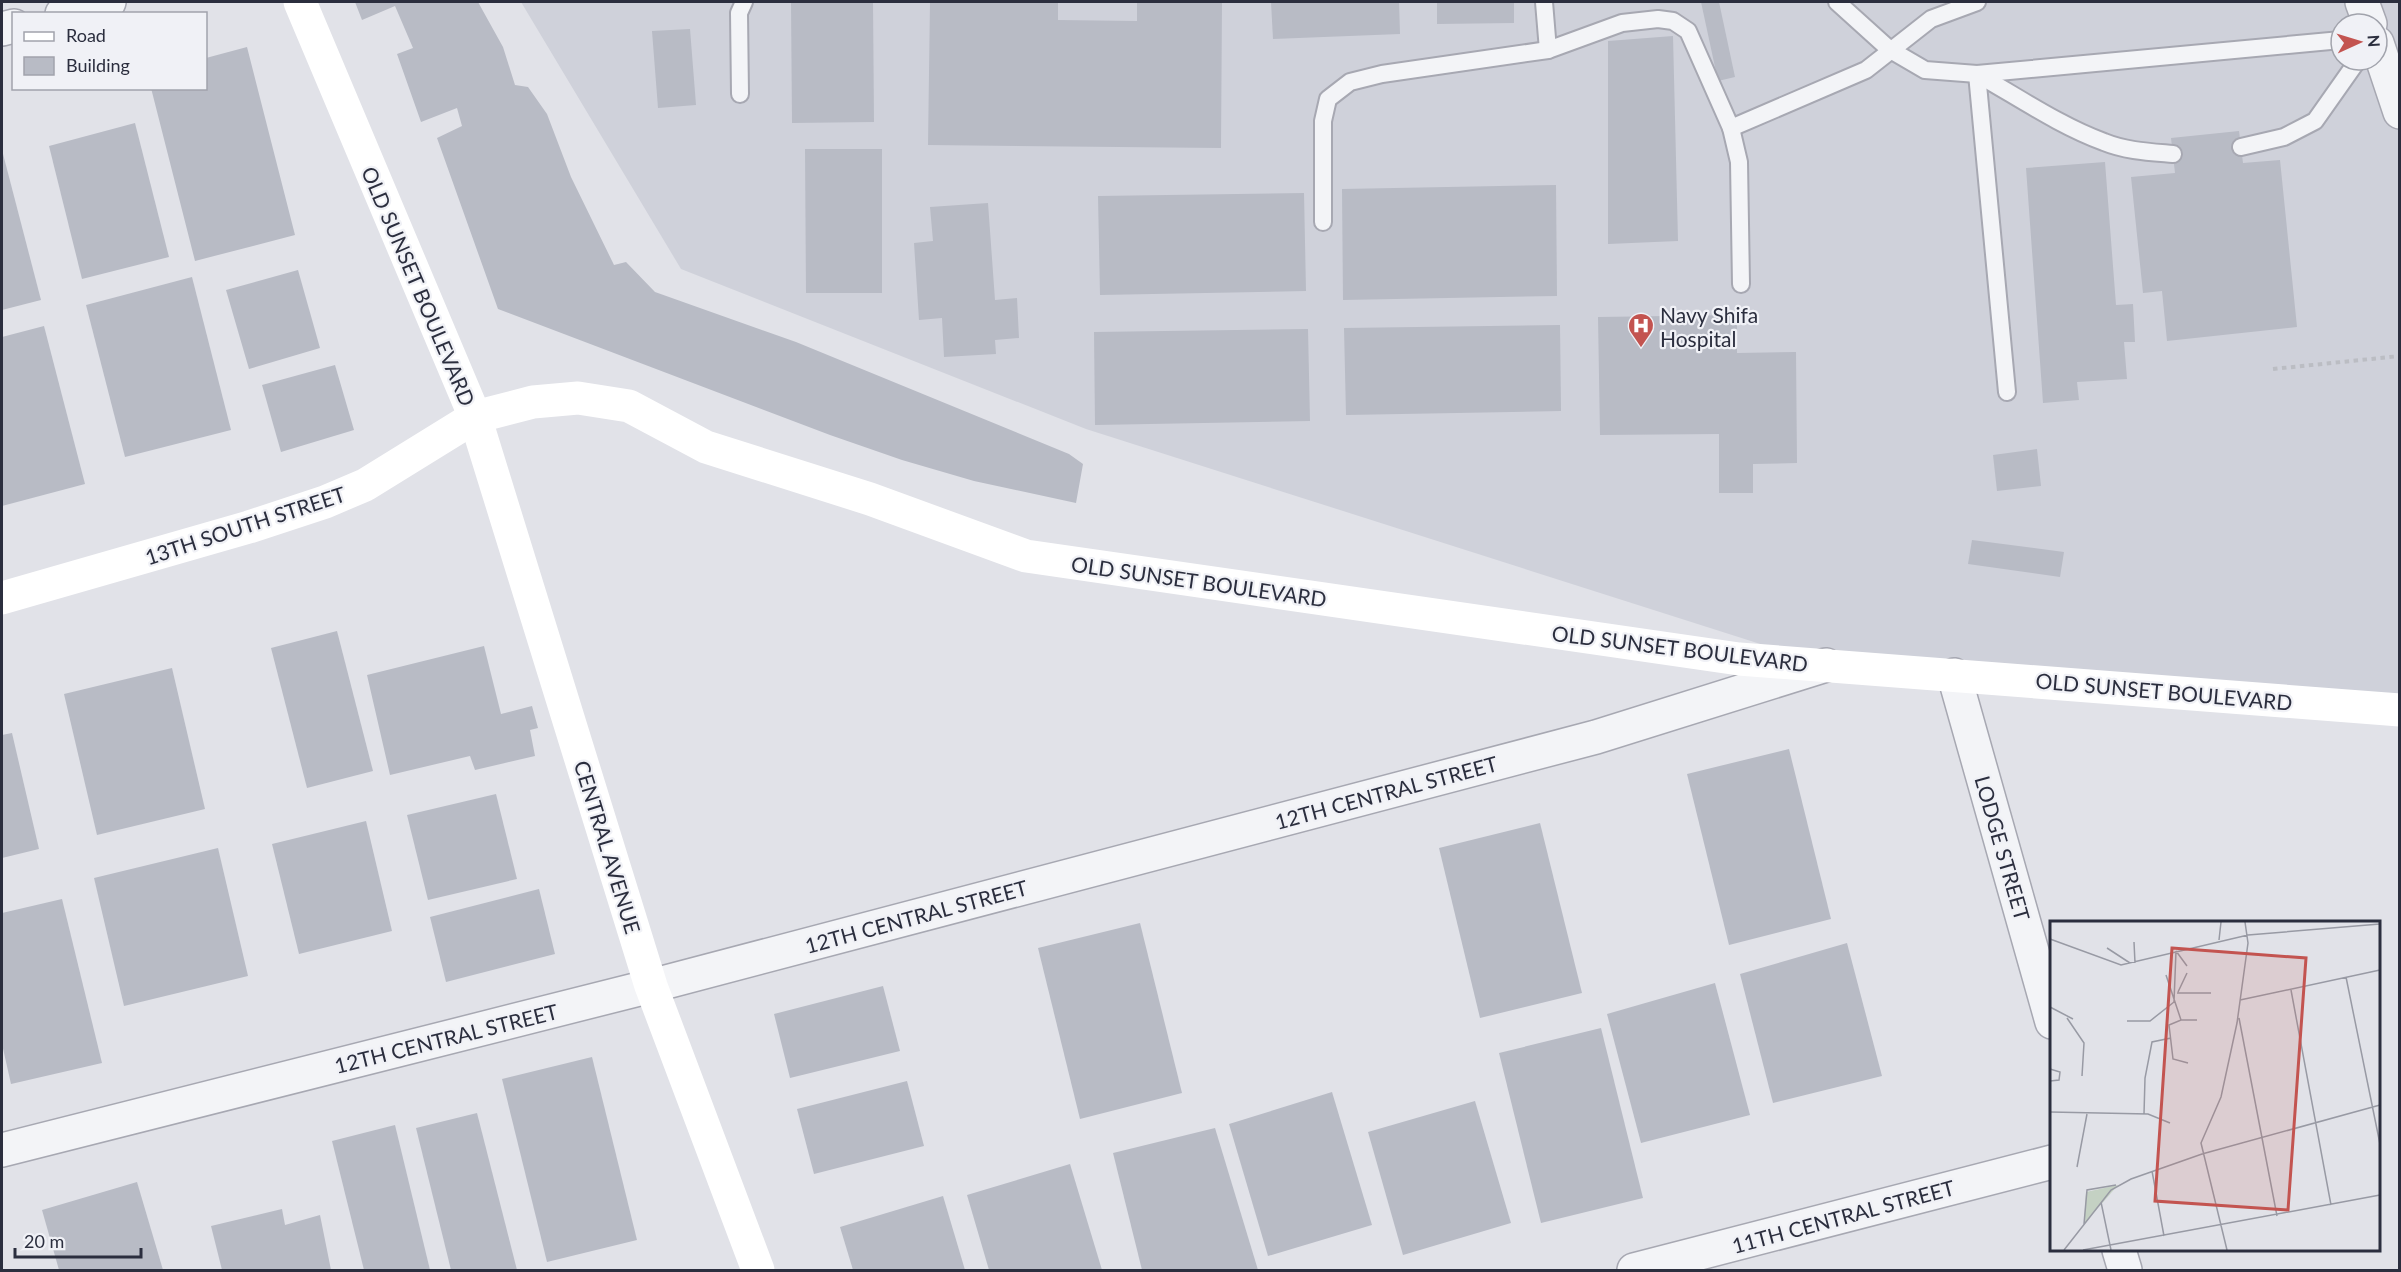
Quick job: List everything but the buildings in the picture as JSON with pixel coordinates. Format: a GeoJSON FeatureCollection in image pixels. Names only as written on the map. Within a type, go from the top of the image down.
{"type":"FeatureCollection","features":[{"type":"Feature","properties":{"kind":"street"},"geometry":{"type":"LineString","coordinates":[[70,12],[109,2]]}},
{"type":"Feature","properties":{"kind":"street","name":"OLD SUNSET BOULEVARD"},"geometry":{"type":"LineString","coordinates":[[300,2],[475,417],[533,402],[578,398],[629,406],[706,447],[870,499],[1026,556],[1739,659],[2400,710]]}},
{"type":"Feature","properties":{"kind":"street"},"geometry":{"type":"LineString","coordinates":[[2387,72],[2400,112]]}},
{"type":"Feature","properties":{"kind":"street","name":"13TH SOUTH STREET"},"geometry":{"type":"LineString","coordinates":[[2,598],[249,527],[325,502],[364,485],[475,417]]}},
{"type":"Feature","properties":{"kind":"street","name":"CENTRAL AVENUE"},"geometry":{"type":"LineString","coordinates":[[475,417],[651,986],[758,1270]]}},
{"type":"Feature","properties":{"kind":"street","name":"12TH CENTRAL STREET"},"geometry":{"type":"LineString","coordinates":[[2,1150],[651,986],[1596,737],[1826,665]]}},
{"type":"Feature","properties":{"kind":"street","name":"LODGE STREET"},"geometry":{"type":"LineString","coordinates":[[1954,675],[2050,1015]]}},
{"type":"Feature","properties":{"kind":"street","name":"11TH CENTRAL STREET"},"geometry":{"type":"LineString","coordinates":[[1634,1270],[2050,1163]]}},
{"type":"Feature","properties":{"kind":"street"},"geometry":{"type":"LineString","coordinates":[[2119,1251],[2125,1270]]}},
{"type":"Feature","properties":{"kind":"lane"},"geometry":{"type":"LineString","coordinates":[[740,94],[739,13],[744,2]]}},
{"type":"Feature","properties":{"kind":"lane"},"geometry":{"type":"LineString","coordinates":[[1544,2],[1548,50]]}},
{"type":"Feature","properties":{"kind":"lane"},"geometry":{"type":"LineString","coordinates":[[1838,2],[1889,50],[1925,70],[1977,75],[2329,41]]}},
{"type":"Feature","properties":{"kind":"lane"},"geometry":{"type":"LineString","coordinates":[[1731,128],[1866,70],[1931,19],[1977,2]]}},
{"type":"Feature","properties":{"kind":"lane"},"geometry":{"type":"LineString","coordinates":[[1323,222],[1323,122],[1328,99],[1350,82],[1382,74],[1548,50],[1622,23],[1658,19],[1673,21],[1688,31],[1731,128],[1738,162],[1742,284]]}},
{"type":"Feature","properties":{"kind":"lane"},"geometry":{"type":"LineString","coordinates":[[2241,147],[2284,137],[2314,121],[2349,72]]}},
{"type":"Feature","properties":{"kind":"lane"},"geometry":{"type":"LineString","coordinates":[[1977,75],[2104,142],[2136,151],[2173,154]]}},
{"type":"Feature","properties":{"kind":"lane"},"geometry":{"type":"LineString","coordinates":[[1977,75],[2007,392]]}},
{"type":"Feature","properties":{"kind":"path"},"geometry":{"type":"LineString","coordinates":[[2273,369],[2400,356]]}},
{"type":"Feature","properties":{"kind":"shaded area","name":"Navy Shifa Hospital"},"geometry":{"type":"Polygon","coordinates":[[[521,2],[2399,2],[2399,703],[1826,665],[1086,429],[681,269],[521,2]]]}},
{"type":"Feature","properties":{"kind":"place","name":"Navy Shifa Hospital"},"geometry":{"type":"Point","coordinates":[1641,349]}}]}
